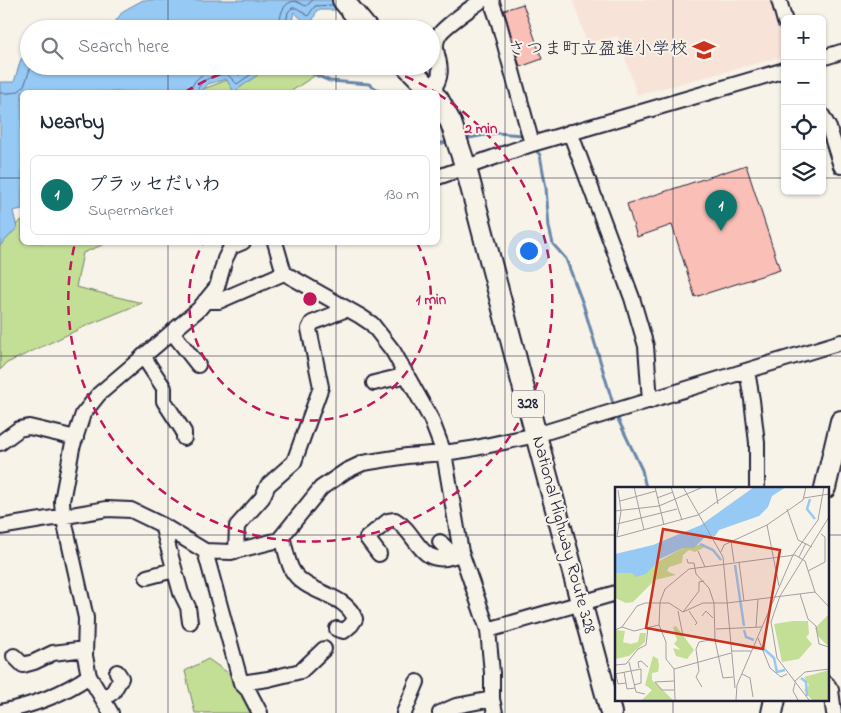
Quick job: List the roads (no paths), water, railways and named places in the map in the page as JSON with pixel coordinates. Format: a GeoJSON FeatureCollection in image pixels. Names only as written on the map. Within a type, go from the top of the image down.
{"type":"FeatureCollection","features":[{"type":"Feature","properties":{"kind":"highway"},"geometry":{"type":"LineString","coordinates":[[347,5],[360,20]]}},
{"type":"Feature","properties":{"kind":"highway","name":"National Highway Route 328"},"geometry":{"type":"LineString","coordinates":[[416,75],[430,90]]}},
{"type":"Feature","properties":{"kind":"highway","name":"National Highway Route 328"},"geometry":{"type":"LineString","coordinates":[[440,104],[451,123],[466,168],[611,713]]}},
{"type":"Feature","properties":{"kind":"highway"},"geometry":{"type":"LineString","coordinates":[[825,487],[841,421]]}},
{"type":"Feature","properties":{"kind":"highway"},"geometry":{"type":"LineString","coordinates":[[772,713],[775,700]]}},
{"type":"Feature","properties":{"kind":"street"},"geometry":{"type":"LineString","coordinates":[[440,32],[482,0]]}},
{"type":"Feature","properties":{"kind":"street"},"geometry":{"type":"LineString","coordinates":[[491,0],[532,144]]}},
{"type":"Feature","properties":{"kind":"street"},"geometry":{"type":"LineString","coordinates":[[778,0],[783,15]]}},
{"type":"Feature","properties":{"kind":"street"},"geometry":{"type":"LineString","coordinates":[[826,57],[841,52]]}},
{"type":"Feature","properties":{"kind":"street"},"geometry":{"type":"LineString","coordinates":[[435,90],[441,74],[440,68]]}},
{"type":"Feature","properties":{"kind":"street"},"geometry":{"type":"LineString","coordinates":[[440,176],[570,132],[781,71]]}},
{"type":"Feature","properties":{"kind":"street"},"geometry":{"type":"LineString","coordinates":[[826,122],[841,166]]}},
{"type":"Feature","properties":{"kind":"street"},"geometry":{"type":"LineString","coordinates":[[570,132],[628,289],[646,346],[650,401]]}},
{"type":"Feature","properties":{"kind":"street"},"geometry":{"type":"LineString","coordinates":[[111,713],[89,676],[84,656],[86,618],[63,515],[62,501],[76,438],[83,414],[99,394],[199,309],[217,287],[225,260],[231,247],[236,245]]}},
{"type":"Feature","properties":{"kind":"street"},"geometry":{"type":"LineString","coordinates":[[276,245],[284,273],[372,324],[393,351],[407,375],[430,419],[444,453],[458,554],[488,630],[493,706],[456,706],[440,713]]}},
{"type":"Feature","properties":{"kind":"street"},"geometry":{"type":"LineString","coordinates":[[205,301],[219,301],[284,273]]}},
{"type":"Feature","properties":{"kind":"street"},"geometry":{"type":"LineString","coordinates":[[236,551],[237,526],[262,498],[268,485],[294,462],[321,387],[309,329],[312,323],[347,309]]}},
{"type":"Feature","properties":{"kind":"street"},"geometry":{"type":"LineString","coordinates":[[172,332],[198,365]]}},
{"type":"Feature","properties":{"kind":"street"},"geometry":{"type":"LineString","coordinates":[[0,527],[107,509],[131,510],[162,525],[206,551],[236,551],[278,540],[321,488],[346,471],[363,463],[407,456],[444,453],[536,435],[841,342]]}},
{"type":"Feature","properties":{"kind":"street"},"geometry":{"type":"LineString","coordinates":[[143,356],[164,388],[164,401],[184,432],[184,438]]}},
{"type":"Feature","properties":{"kind":"street"},"geometry":{"type":"LineString","coordinates":[[747,371],[756,443],[757,487]]}},
{"type":"Feature","properties":{"kind":"street"},"geometry":{"type":"LineString","coordinates":[[374,383],[407,375]]}},
{"type":"Feature","properties":{"kind":"street"},"geometry":{"type":"LineString","coordinates":[[0,443],[19,429],[29,427],[76,438]]}},
{"type":"Feature","properties":{"kind":"street"},"geometry":{"type":"LineString","coordinates":[[378,554],[365,534],[388,521],[395,520],[399,522],[427,555],[446,559],[458,554]]}},
{"type":"Feature","properties":{"kind":"street"},"geometry":{"type":"LineString","coordinates":[[162,525],[174,570],[188,607],[190,622]]}},
{"type":"Feature","properties":{"kind":"street"},"geometry":{"type":"LineString","coordinates":[[282,536],[292,570],[304,584],[345,604],[352,612],[358,628],[344,631],[337,629]]}},
{"type":"Feature","properties":{"kind":"street"},"geometry":{"type":"LineString","coordinates":[[440,542],[458,554]]}},
{"type":"Feature","properties":{"kind":"street"},"geometry":{"type":"LineString","coordinates":[[206,551],[241,683],[248,690],[260,713]]}},
{"type":"Feature","properties":{"kind":"street"},"geometry":{"type":"LineString","coordinates":[[147,577],[174,570]]}},
{"type":"Feature","properties":{"kind":"street"},"geometry":{"type":"LineString","coordinates":[[488,630],[615,593]]}},
{"type":"Feature","properties":{"kind":"street"},"geometry":{"type":"LineString","coordinates":[[14,656],[23,665],[53,653],[85,649]]}},
{"type":"Feature","properties":{"kind":"street"},"geometry":{"type":"LineString","coordinates":[[241,683],[302,671],[324,649]]}},
{"type":"Feature","properties":{"kind":"street"},"geometry":{"type":"LineString","coordinates":[[103,699],[113,692],[121,678],[117,672]]}},
{"type":"Feature","properties":{"kind":"street"},"geometry":{"type":"LineString","coordinates":[[0,712],[18,711],[78,684],[89,676]]}},
{"type":"Feature","properties":{"kind":"street"},"geometry":{"type":"LineString","coordinates":[[404,713],[417,682]]}},
{"type":"Feature","properties":{"kind":"street"},"geometry":{"type":"LineString","coordinates":[[828,686],[831,690],[834,713]]}},
{"type":"Feature","properties":{"kind":"water"},"geometry":{"type":"Polygon","coordinates":[[[143,0],[353,0],[339,10],[317,10],[313,20],[303,20],[294,12],[292,20],[116,20],[123,11],[143,0]]]}},
{"type":"Feature","properties":{"kind":"water"},"geometry":{"type":"Polygon","coordinates":[[[20,62],[20,75],[258,75],[237,90],[233,90],[226,79],[208,84],[203,90],[20,90],[20,209],[13,211],[17,228],[0,246],[0,82],[14,82],[20,62]]]}},
{"type":"Feature","properties":{"kind":"waterway"},"geometry":{"type":"LineString","coordinates":[[316,75],[330,81],[369,84],[378,90]]}},
{"type":"Feature","properties":{"kind":"waterway"},"geometry":{"type":"LineString","coordinates":[[464,139],[496,133],[524,136]]}},
{"type":"Feature","properties":{"kind":"waterway"},"geometry":{"type":"LineString","coordinates":[[440,144],[451,141]]}},
{"type":"Feature","properties":{"kind":"waterway"},"geometry":{"type":"LineString","coordinates":[[533,147],[540,155],[546,188],[549,227],[553,244],[566,259],[583,304],[614,407]]}},
{"type":"Feature","properties":{"kind":"waterway"},"geometry":{"type":"LineString","coordinates":[[616,415],[642,470],[646,487]]}},
{"type":"Feature","properties":{"kind":"place","name":"さつま町立盈進小学校"},"geometry":{"type":"Point","coordinates":[704,50]}},
{"type":"Feature","properties":{"kind":"place","name":"プラッセだいわ"},"geometry":{"type":"Point","coordinates":[721,231]}}]}
